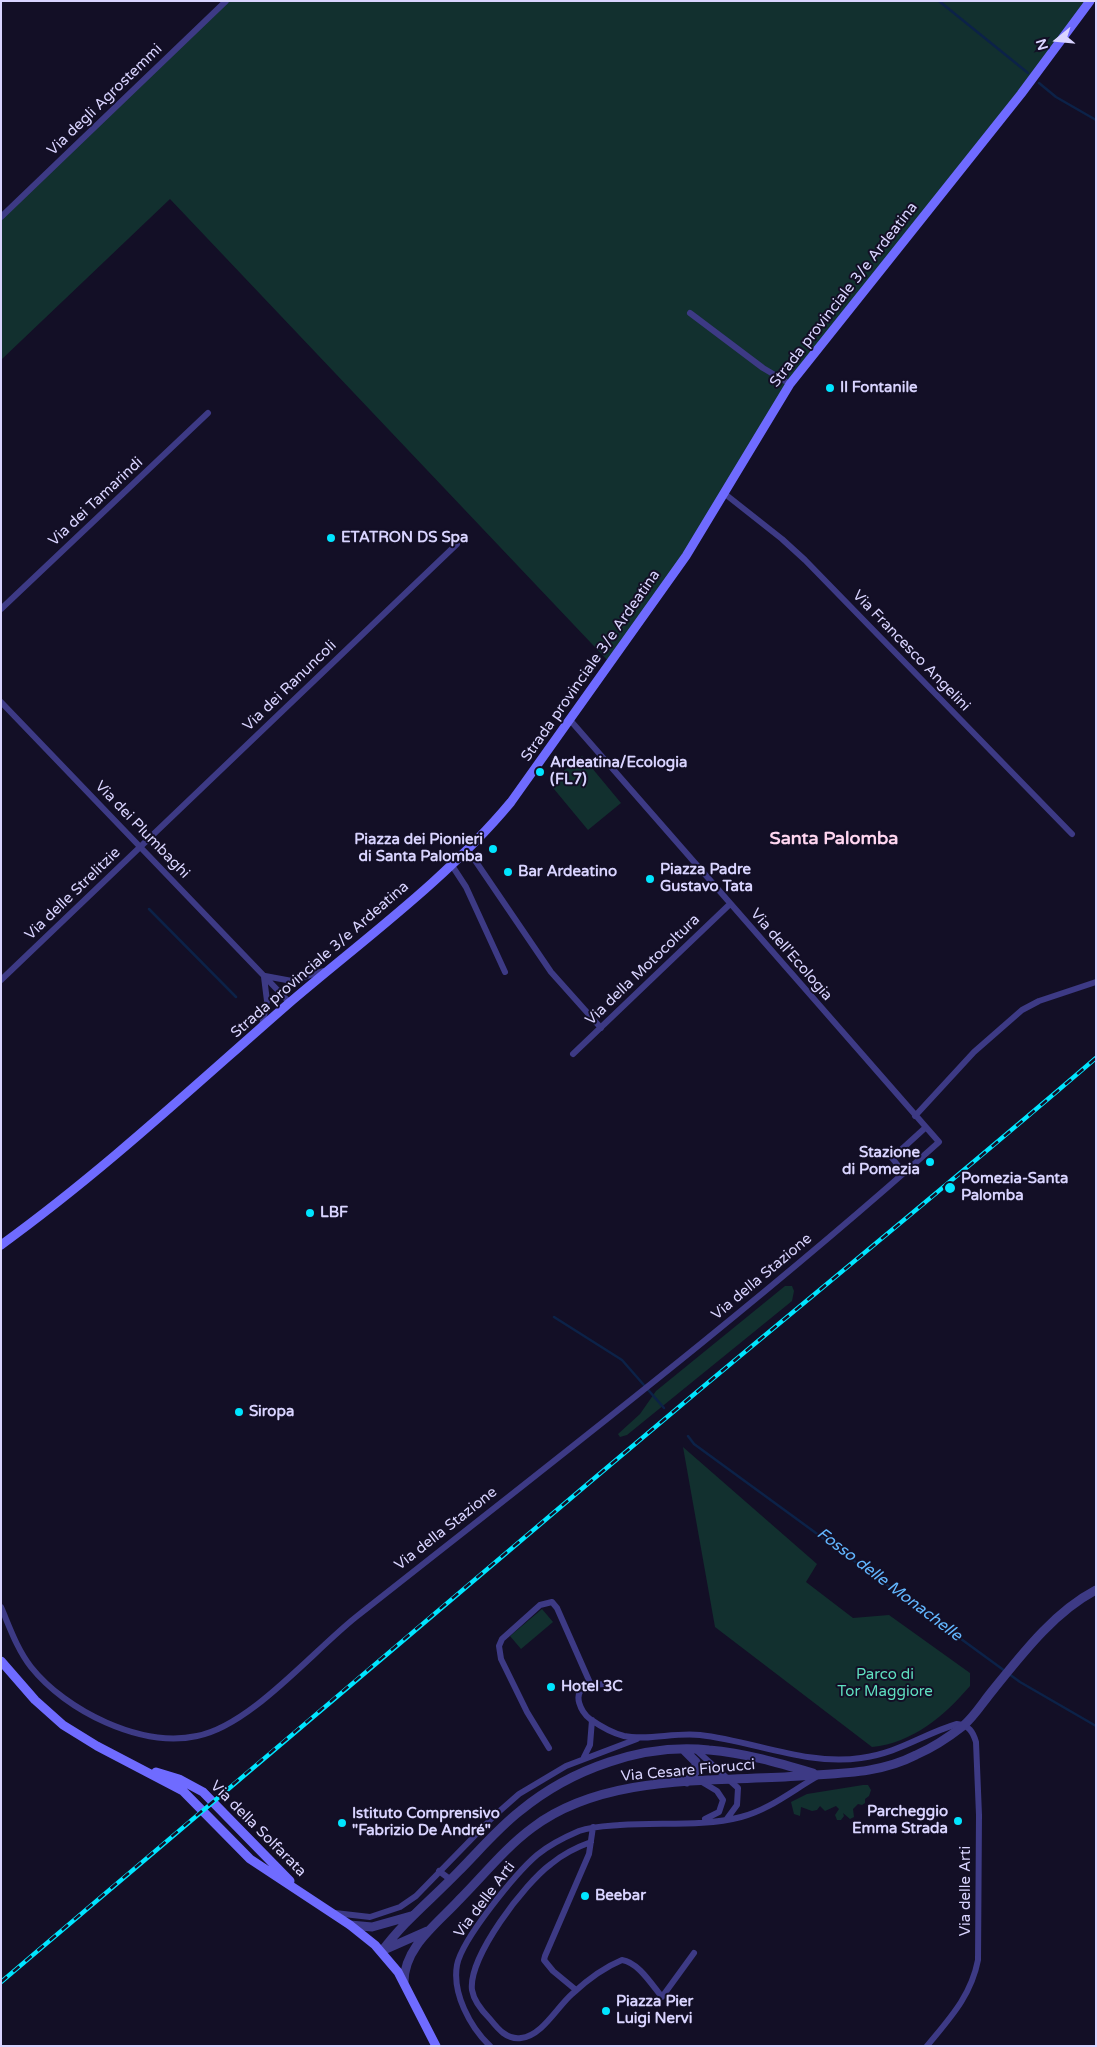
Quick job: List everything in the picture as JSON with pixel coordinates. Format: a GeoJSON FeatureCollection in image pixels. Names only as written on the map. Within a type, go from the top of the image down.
{"type":"FeatureCollection","features":[{"type":"Feature","properties":{"kind":"main road","name":"Strada provinciale 3/e Ardeatina"},"geometry":{"type":"LineString","coordinates":[[1,1245],[153,1122],[468,850],[511,802],[681,564],[790,384],[1021,94],[1090,1]]}},
{"type":"Feature","properties":{"kind":"main road","name":"Via della Solfarata"},"geometry":{"type":"LineString","coordinates":[[1,1661],[35,1700],[63,1725],[103,1749],[141,1767],[188,1796],[250,1859],[350,1925],[382,1951],[404,1982],[436,2046]]}},
{"type":"Feature","properties":{"kind":"main road","name":"Via della Solfarata"},"geometry":{"type":"LineString","coordinates":[[141,1767],[179,1779],[200,1790],[298,1890]]}},
{"type":"Feature","properties":{"kind":"street","name":"Via degli Agrostemmi"},"geometry":{"type":"LineString","coordinates":[[1,217],[226,1]]}},
{"type":"Feature","properties":{"kind":"street"},"geometry":{"type":"LineString","coordinates":[[690,313],[763,368],[790,384]]}},
{"type":"Feature","properties":{"kind":"street","name":"Via dei Tamarindi"},"geometry":{"type":"LineString","coordinates":[[1,609],[208,413]]}},
{"type":"Feature","properties":{"kind":"street","name":"Via Francesco Angelini"},"geometry":{"type":"LineString","coordinates":[[725,494],[782,539],[805,560],[1072,834]]}},
{"type":"Feature","properties":{"kind":"street","name":"Via dei Ranuncoli"},"geometry":{"type":"LineString","coordinates":[[140,847],[457,544]]}},
{"type":"Feature","properties":{"kind":"street","name":"Via dei Plumbaghi"},"geometry":{"type":"LineString","coordinates":[[1,702],[290,1003]]}},
{"type":"Feature","properties":{"kind":"street","name":"Via dell'Ecologia"},"geometry":{"type":"LineString","coordinates":[[570,720],[915,1116]]}},
{"type":"Feature","properties":{"kind":"street","name":"Via delle Strelitzie"},"geometry":{"type":"LineString","coordinates":[[1,980],[140,847]]}},
{"type":"Feature","properties":{"kind":"street"},"geometry":{"type":"LineString","coordinates":[[468,850],[551,972],[601,1028]]}},
{"type":"Feature","properties":{"kind":"street"},"geometry":{"type":"LineString","coordinates":[[451,864],[466,887],[505,972]]}},
{"type":"Feature","properties":{"kind":"street","name":"Via della Motocoltura"},"geometry":{"type":"LineString","coordinates":[[573,1054],[730,904]]}},
{"type":"Feature","properties":{"kind":"street"},"geometry":{"type":"LineString","coordinates":[[262,1027],[267,1002],[264,976],[292,981],[332,968]]}},
{"type":"Feature","properties":{"kind":"street"},"geometry":{"type":"LineString","coordinates":[[904,1173],[892,1158],[925,1128],[915,1116],[974,1052],[1022,1010],[1039,1001],[1096,982]]}},
{"type":"Feature","properties":{"kind":"street","name":"Via della Stazione"},"geometry":{"type":"LineString","coordinates":[[1,1607],[16,1642],[31,1667],[47,1683],[77,1706],[118,1727],[152,1738],[181,1739],[206,1734],[226,1725],[257,1705],[341,1629],[739,1314],[939,1142],[925,1128]]}},
{"type":"Feature","properties":{"kind":"street","name":"Via Cesare Fiorucci"},"geometry":{"type":"LineString","coordinates":[[404,1982],[405,1967],[409,1956],[510,1847],[540,1822],[601,1794],[640,1787],[687,1782],[863,1772],[894,1765],[924,1751],[964,1725],[1017,1660],[1073,1604],[1096,1590]]}},
{"type":"Feature","properties":{"kind":"street"},"geometry":{"type":"LineString","coordinates":[[549,1748],[527,1712],[501,1659],[499,1646],[502,1639],[541,1604],[552,1602],[557,1608],[591,1685]]}},
{"type":"Feature","properties":{"kind":"street"},"geometry":{"type":"LineString","coordinates":[[604,1684],[591,1685],[580,1692],[579,1700],[582,1711],[592,1720],[622,1735],[643,1738]]}},
{"type":"Feature","properties":{"kind":"street"},"geometry":{"type":"LineString","coordinates":[[583,1759],[590,1745],[592,1720]]}},
{"type":"Feature","properties":{"kind":"street"},"geometry":{"type":"LineString","coordinates":[[331,1912],[364,1917],[391,1911],[413,1899],[494,1816],[519,1794],[554,1772],[620,1744],[643,1738],[700,1735],[748,1743],[808,1758],[850,1759],[891,1752],[955,1724],[964,1725]]}},
{"type":"Feature","properties":{"kind":"street","name":"Via delle Arti"},"geometry":{"type":"LineString","coordinates":[[927,2046],[968,1994],[975,1977],[978,1960],[979,1822],[976,1742],[973,1732],[964,1725]]}},
{"type":"Feature","properties":{"kind":"street"},"geometry":{"type":"LineString","coordinates":[[620,1744],[624,1758]]}},
{"type":"Feature","properties":{"kind":"street"},"geometry":{"type":"LineString","coordinates":[[695,1749],[738,1788],[739,1797],[734,1810],[726,1820]]}},
{"type":"Feature","properties":{"kind":"street","name":"Via Cesare Fiorucci"},"geometry":{"type":"LineString","coordinates":[[350,1925],[372,1927],[413,1915],[451,1880],[500,1828],[527,1805],[578,1775],[624,1758],[695,1749],[760,1758],[820,1775]]}},
{"type":"Feature","properties":{"kind":"street"},"geometry":{"type":"LineString","coordinates":[[684,1750],[696,1762],[696,1770],[687,1782]]}},
{"type":"Feature","properties":{"kind":"street","name":"Via delle Arti"},"geometry":{"type":"LineString","coordinates":[[490,2046],[476,2029],[459,1994],[456,1978],[460,1955],[488,1913],[537,1856],[562,1840],[593,1827],[652,1822],[697,1822],[743,1817],[762,1810],[820,1775]]}},
{"type":"Feature","properties":{"kind":"street"},"geometry":{"type":"LineString","coordinates":[[697,1822],[716,1815],[723,1804],[722,1797],[717,1791],[702,1782]]}},
{"type":"Feature","properties":{"kind":"street"},"geometry":{"type":"LineString","coordinates":[[519,1794],[527,1805]]}},
{"type":"Feature","properties":{"kind":"street"},"geometry":{"type":"LineString","coordinates":[[576,1990],[553,1971],[544,1960],[586,1862],[593,1827]]}},
{"type":"Feature","properties":{"kind":"street"},"geometry":{"type":"LineString","coordinates":[[591,1842],[574,1848],[551,1863],[534,1879],[482,1951],[472,1983],[473,1995],[479,2007],[502,2032],[518,2038],[536,2032],[576,1990],[616,1962],[625,1960],[636,1967],[662,1997],[694,1953]]}},
{"type":"Feature","properties":{"kind":"street"},"geometry":{"type":"LineString","coordinates":[[440,1871],[451,1880]]}},
{"type":"Feature","properties":{"kind":"street"},"geometry":{"type":"LineString","coordinates":[[382,1951],[413,1915]]}},
{"type":"Feature","properties":{"kind":"street"},"geometry":{"type":"LineString","coordinates":[[382,1951],[432,1929]]}},
{"type":"Feature","properties":{"kind":"green space"},"geometry":{"type":"Polygon","coordinates":[[[226,1],[1089,1],[818,347],[725,494],[610,663],[170,199],[1,360],[1,217],[226,1]]]}},
{"type":"Feature","properties":{"kind":"green space"},"geometry":{"type":"Polygon","coordinates":[[[582,756],[621,803],[588,830],[549,783],[582,756]]]}},
{"type":"Feature","properties":{"kind":"green space"},"geometry":{"type":"Polygon","coordinates":[[[785,1286],[792,1286],[794,1291],[792,1301],[627,1435],[620,1437],[618,1434],[640,1414],[656,1391],[785,1286]]]}},
{"type":"Feature","properties":{"kind":"green space","name":"Parco di Tor Maggiore"},"geometry":{"type":"Polygon","coordinates":[[[683,1447],[817,1564],[806,1582],[853,1618],[889,1615],[970,1673],[970,1686],[949,1708],[927,1726],[901,1740],[872,1747],[715,1627],[683,1447]]]}},
{"type":"Feature","properties":{"kind":"green space"},"geometry":{"type":"Polygon","coordinates":[[[542,1609],[553,1622],[521,1649],[510,1636],[542,1609]]]}},
{"type":"Feature","properties":{"kind":"green space"},"geometry":{"type":"Polygon","coordinates":[[[868,1785],[871,1790],[869,1796],[865,1799],[865,1803],[862,1805],[858,1804],[853,1809],[854,1817],[850,1819],[843,1813],[844,1816],[841,1820],[837,1820],[835,1815],[839,1809],[836,1806],[825,1811],[820,1806],[817,1810],[812,1811],[801,1807],[800,1816],[794,1814],[791,1802],[807,1794],[868,1785]]]}},
{"type":"Feature","properties":{"kind":"waterway"},"geometry":{"type":"LineString","coordinates":[[939,1],[1028,73]]}},
{"type":"Feature","properties":{"kind":"waterway"},"geometry":{"type":"LineString","coordinates":[[1039,83],[1056,97],[1096,120]]}},
{"type":"Feature","properties":{"kind":"waterway","name":"Fosso delle Monachelle"},"geometry":{"type":"LineString","coordinates":[[149,909],[236,997]]}},
{"type":"Feature","properties":{"kind":"waterway","name":"Fosso delle Monachelle"},"geometry":{"type":"LineString","coordinates":[[554,1317],[622,1360],[664,1408]]}},
{"type":"Feature","properties":{"kind":"waterway","name":"Fosso delle Monachelle"},"geometry":{"type":"LineString","coordinates":[[688,1436],[694,1444],[1020,1682],[1096,1726]]}},
{"type":"Feature","properties":{"kind":"railway"},"geometry":{"type":"LineString","coordinates":[[1,1982],[698,1391],[948,1184],[1096,1058]]}},
{"type":"Feature","properties":{"kind":"place","name":"Il Fontanile"},"geometry":{"type":"Point","coordinates":[830,388]}},
{"type":"Feature","properties":{"kind":"place","name":"ETATRON DS Spa"},"geometry":{"type":"Point","coordinates":[331,538]}},
{"type":"Feature","properties":{"kind":"place","name":"Ardeatina/Ecologia (FL7)"},"geometry":{"type":"Point","coordinates":[540,772]}},
{"type":"Feature","properties":{"kind":"place","name":"Piazza dei Pionieri di Santa Palomba"},"geometry":{"type":"Point","coordinates":[493,849]}},
{"type":"Feature","properties":{"kind":"place","name":"Bar Ardeatino"},"geometry":{"type":"Point","coordinates":[508,872]}},
{"type":"Feature","properties":{"kind":"place","name":"Piazza Padre Gustavo Tata"},"geometry":{"type":"Point","coordinates":[650,879]}},
{"type":"Feature","properties":{"kind":"place","name":"Stazione di Pomezia"},"geometry":{"type":"Point","coordinates":[930,1162]}},
{"type":"Feature","properties":{"kind":"place","name":"Pomezia-Santa Palomba"},"geometry":{"type":"Point","coordinates":[950,1188]}},
{"type":"Feature","properties":{"kind":"place","name":"LBF"},"geometry":{"type":"Point","coordinates":[310,1213]}},
{"type":"Feature","properties":{"kind":"place","name":"Siropa"},"geometry":{"type":"Point","coordinates":[239,1412]}},
{"type":"Feature","properties":{"kind":"place","name":"Hotel 3C"},"geometry":{"type":"Point","coordinates":[551,1687]}},
{"type":"Feature","properties":{"kind":"place","name":"Parcheggio Emma Strada"},"geometry":{"type":"Point","coordinates":[958,1821]}},
{"type":"Feature","properties":{"kind":"place","name":"Istituto Comprensivo \"Fabrizio De André\""},"geometry":{"type":"Point","coordinates":[342,1823]}},
{"type":"Feature","properties":{"kind":"place","name":"Beebar"},"geometry":{"type":"Point","coordinates":[585,1896]}},
{"type":"Feature","properties":{"kind":"place","name":"Piazza Pier Luigi Nervi"},"geometry":{"type":"Point","coordinates":[606,2011]}},
{"type":"Feature","properties":{"kind":"district","name":"Santa Palomba"},"geometry":{"type":"Point","coordinates":[834,839]}}]}
